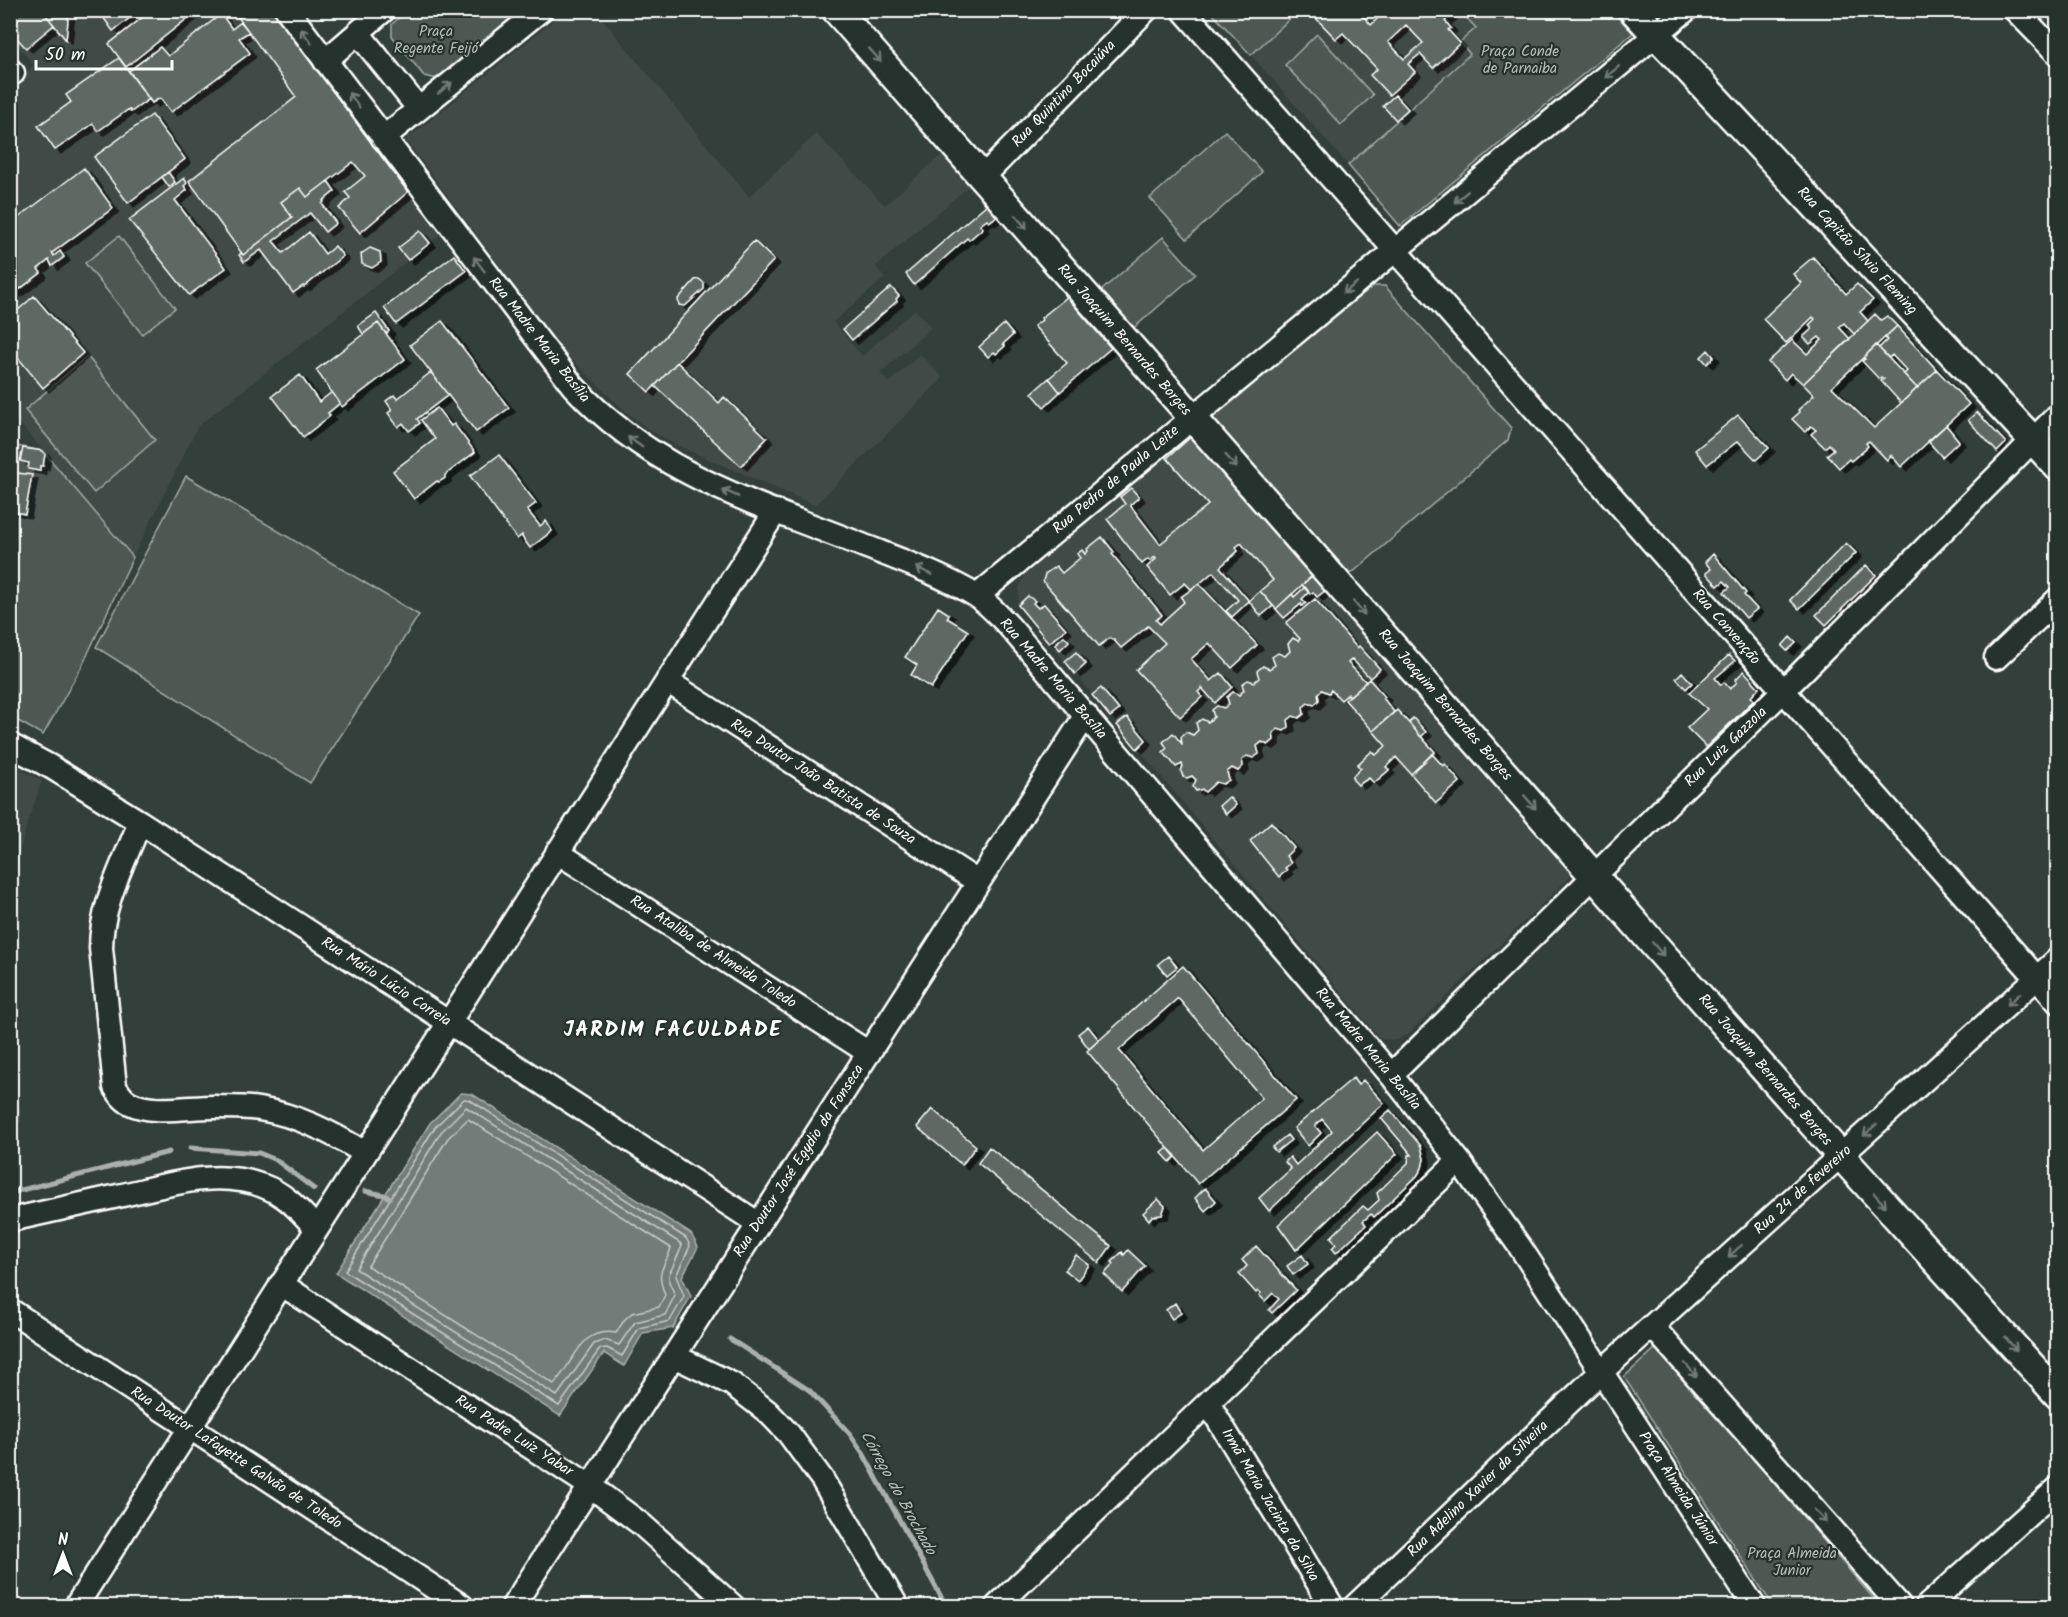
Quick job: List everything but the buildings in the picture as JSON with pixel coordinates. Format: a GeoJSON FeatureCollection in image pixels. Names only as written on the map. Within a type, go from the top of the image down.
{"type":"FeatureCollection","features":[{"type":"Feature","properties":{"kind":"main road","name":"Rua Joaquim Bernardes Borges"},"geometry":{"type":"LineString","coordinates":[[836,10],[1841,1156],[2058,1395]]}},
{"type":"Feature","properties":{"kind":"main road"},"geometry":{"type":"LineString","coordinates":[[1633,10],[1657,35]]}},
{"type":"Feature","properties":{"kind":"main road","name":"Rua Capitão Sílvio Fleming"},"geometry":{"type":"LineString","coordinates":[[1657,35],[2058,467]]}},
{"type":"Feature","properties":{"kind":"street"},"geometry":{"type":"LineString","coordinates":[[287,10],[383,138],[541,10]]}},
{"type":"Feature","properties":{"kind":"street"},"geometry":{"type":"LineString","coordinates":[[325,61],[384,10]]}},
{"type":"Feature","properties":{"kind":"street","name":"Rua Quintino Bocaiúva"},"geometry":{"type":"LineString","coordinates":[[982,178],[1146,10]]}},
{"type":"Feature","properties":{"kind":"street"},"geometry":{"type":"LineString","coordinates":[[1184,10],[1395,251],[1686,10]]}},
{"type":"Feature","properties":{"kind":"street"},"geometry":{"type":"LineString","coordinates":[[2015,10],[2058,54]]}},
{"type":"Feature","properties":{"kind":"street"},"geometry":{"type":"LineString","coordinates":[[358,33],[419,109]]}},
{"type":"Feature","properties":{"kind":"street","name":"Rua Madre Maria Basília"},"geometry":{"type":"LineString","coordinates":[[383,138],[566,377],[595,411],[647,450],[684,472],[904,561],[977,596],[1009,626],[1391,1075],[1459,1161],[1520,1247],[1601,1372]]}},
{"type":"Feature","properties":{"kind":"street","name":"Rua Pedro de Paula Leite"},"geometry":{"type":"LineString","coordinates":[[977,596],[1395,251]]}},
{"type":"Feature","properties":{"kind":"street","name":"Rua Convenção"},"geometry":{"type":"LineString","coordinates":[[1395,251],[2058,1002]]}},
{"type":"Feature","properties":{"kind":"street","name":"Rua Luiz Gazzola"},"geometry":{"type":"LineString","coordinates":[[1391,1075],[1784,691],[2058,416]]}},
{"type":"Feature","properties":{"kind":"street"},"geometry":{"type":"LineString","coordinates":[[76,1606],[776,511]]}},
{"type":"Feature","properties":{"kind":"street"},"geometry":{"type":"LineString","coordinates":[[1996,658],[2058,599]]}},
{"type":"Feature","properties":{"kind":"street","name":"Rua Doutor João Batista de Souza"},"geometry":{"type":"LineString","coordinates":[[667,681],[978,882]]}},
{"type":"Feature","properties":{"kind":"street","name":"Rua Doutor José Egydio da Fonseca"},"geometry":{"type":"LineString","coordinates":[[513,1606],[1086,715]]}},
{"type":"Feature","properties":{"kind":"street","name":"Rua Mário Lúcio Correia"},"geometry":{"type":"LineString","coordinates":[[10,745],[51,766],[140,822],[759,1224]]}},
{"type":"Feature","properties":{"kind":"street"},"geometry":{"type":"LineString","coordinates":[[140,822],[106,906],[101,928],[115,1087],[123,1099],[147,1108],[259,1109],[292,1117],[327,1131],[365,1153]]}},
{"type":"Feature","properties":{"kind":"street","name":"Rua Ataliba de Almeida Toledo"},"geometry":{"type":"LineString","coordinates":[[557,852],[869,1053]]}},
{"type":"Feature","properties":{"kind":"street","name":"Rua 24 de fevereiro"},"geometry":{"type":"LineString","coordinates":[[1601,1372],[2058,959]]}},
{"type":"Feature","properties":{"kind":"street"},"geometry":{"type":"LineString","coordinates":[[997,1606],[1459,1161]]}},
{"type":"Feature","properties":{"kind":"street"},"geometry":{"type":"LineString","coordinates":[[10,1220],[186,1181],[220,1178],[244,1180],[281,1194],[292,1202],[316,1228]]}},
{"type":"Feature","properties":{"kind":"street","name":"Rua Padre Luiz Yabar"},"geometry":{"type":"LineString","coordinates":[[281,1284],[590,1486],[641,1524],[733,1606]]}},
{"type":"Feature","properties":{"kind":"street","name":"Rua Doutor Lafayette Galvão de Toledo"},"geometry":{"type":"LineString","coordinates":[[10,1310],[462,1606]]}},
{"type":"Feature","properties":{"kind":"street"},"geometry":{"type":"LineString","coordinates":[[1652,1326],[1900,1606]]}},
{"type":"Feature","properties":{"kind":"street"},"geometry":{"type":"LineString","coordinates":[[674,1356],[732,1384],[768,1412],[789,1434],[822,1479],[897,1606]]}},
{"type":"Feature","properties":{"kind":"street","name":"Rua Adelino Xavier da Silveira"},"geometry":{"type":"LineString","coordinates":[[1355,1606],[1601,1372]]}},
{"type":"Feature","properties":{"kind":"street","name":"Praça Almeida Júnior"},"geometry":{"type":"LineString","coordinates":[[1601,1372],[1754,1606]]}},
{"type":"Feature","properties":{"kind":"street","name":"Irmã Maria Jacinta da Silva"},"geometry":{"type":"LineString","coordinates":[[1208,1403],[1332,1606]]}},
{"type":"Feature","properties":{"kind":"street"},"geometry":{"type":"LineString","coordinates":[[1928,1606],[2058,1488]]}},
{"type":"Feature","properties":{"kind":"shaded area"},"geometry":{"type":"Polygon","coordinates":[[[595,10],[749,197],[816,134],[885,205],[943,154],[970,185],[876,266],[885,278],[833,322],[862,356],[915,309],[931,328],[880,373],[889,383],[920,354],[943,378],[815,505],[676,445],[649,430],[625,411],[563,351],[406,140],[565,11],[595,10]]]}},
{"type":"Feature","properties":{"kind":"shaded area"},"geometry":{"type":"Polygon","coordinates":[[[10,11],[272,11],[440,235],[198,426],[133,557],[11,413],[11,87],[34,65],[11,38],[10,11]]]}},
{"type":"Feature","properties":{"kind":"shaded area"},"geometry":{"type":"Polygon","coordinates":[[[1298,11],[1460,11],[1476,28],[1470,53],[1348,165],[1251,55],[1298,11]]]}},
{"type":"Feature","properties":{"kind":"shaded area"},"geometry":{"type":"Polygon","coordinates":[[[1193,435],[1570,871],[1570,877],[1408,1034],[1396,1040],[1382,1039],[1378,1036],[1018,605],[1019,587],[1025,575],[1193,435]]]}},
{"type":"Feature","properties":{"kind":"shaded area"},"geometry":{"type":"Polygon","coordinates":[[[11,764],[42,781],[26,827],[11,884],[11,764]]]}},
{"type":"Feature","properties":{"kind":"shaded area"},"geometry":{"type":"Polygon","coordinates":[[[11,1033],[22,1122],[10,1124],[11,1033]]]}},
{"type":"Feature","properties":{"kind":"green space","name":"Praça Regente Feijó"},"geometry":{"type":"Polygon","coordinates":[[[407,11],[520,11],[438,79],[424,76],[392,36],[392,24],[407,11]]]}},
{"type":"Feature","properties":{"kind":"green space"},"geometry":{"type":"Polygon","coordinates":[[[1210,11],[1298,11],[1251,55],[1210,11]]]}},
{"type":"Feature","properties":{"kind":"green space","name":"Praça Conde de Parnaiba"},"geometry":{"type":"Polygon","coordinates":[[[1460,11],[1612,11],[1633,33],[1400,226],[1348,165],[1470,54],[1460,42],[1476,28],[1460,11]]]}},
{"type":"Feature","properties":{"kind":"green space"},"geometry":{"type":"Polygon","coordinates":[[[1317,34],[1373,95],[1341,125],[1285,65],[1317,34]]]}},
{"type":"Feature","properties":{"kind":"green space"},"geometry":{"type":"Polygon","coordinates":[[[1225,131],[1262,172],[1187,239],[1150,198],[1225,131]]]}},
{"type":"Feature","properties":{"kind":"green space"},"geometry":{"type":"Polygon","coordinates":[[[119,236],[175,308],[142,334],[85,263],[119,236]]]}},
{"type":"Feature","properties":{"kind":"green space"},"geometry":{"type":"Polygon","coordinates":[[[1163,237],[1196,274],[1129,332],[1096,295],[1163,237]]]}},
{"type":"Feature","properties":{"kind":"green space"},"geometry":{"type":"Polygon","coordinates":[[[1373,286],[1385,286],[1511,428],[1508,440],[1352,573],[1340,573],[1212,425],[1212,415],[1373,286]]]}},
{"type":"Feature","properties":{"kind":"green space"},"geometry":{"type":"Polygon","coordinates":[[[87,356],[155,440],[94,493],[25,410],[87,356]]]}},
{"type":"Feature","properties":{"kind":"green space"},"geometry":{"type":"Polygon","coordinates":[[[11,445],[43,451],[133,557],[82,666],[43,735],[11,717],[11,445]]]}},
{"type":"Feature","properties":{"kind":"green space"},"geometry":{"type":"Polygon","coordinates":[[[186,476],[419,615],[310,783],[96,647],[186,476]]]}},
{"type":"Feature","properties":{"kind":"green space","name":"Praça Almeida Junior"},"geometry":{"type":"Polygon","coordinates":[[[1657,1347],[1880,1606],[1773,1606],[1624,1377],[1657,1347]]]}},
{"type":"Feature","properties":{"kind":"water"},"geometry":{"type":"Polygon","coordinates":[[[461,1093],[472,1094],[691,1234],[698,1247],[682,1277],[691,1296],[673,1328],[643,1333],[624,1366],[604,1353],[560,1416],[336,1273],[430,1123],[461,1093]]]}},
{"type":"Feature","properties":{"kind":"waterway","name":"Córrego do Brochado"},"geometry":{"type":"LineString","coordinates":[[190,1148],[259,1153],[276,1160],[314,1189]]}},
{"type":"Feature","properties":{"kind":"waterway","name":"Córrego do Brochado"},"geometry":{"type":"LineString","coordinates":[[10,1193],[169,1152]]}},
{"type":"Feature","properties":{"kind":"waterway","name":"Córrego do Brochado"},"geometry":{"type":"LineString","coordinates":[[365,1191],[390,1198]]}},
{"type":"Feature","properties":{"kind":"waterway","name":"Córrego do Brochado"},"geometry":{"type":"LineString","coordinates":[[730,1339],[809,1390],[850,1434],[863,1453],[946,1606]]}},
{"type":"Feature","properties":{"kind":"district","name":"JARDIM FACULDADE"},"geometry":{"type":"Point","coordinates":[673,1030]}}]}
